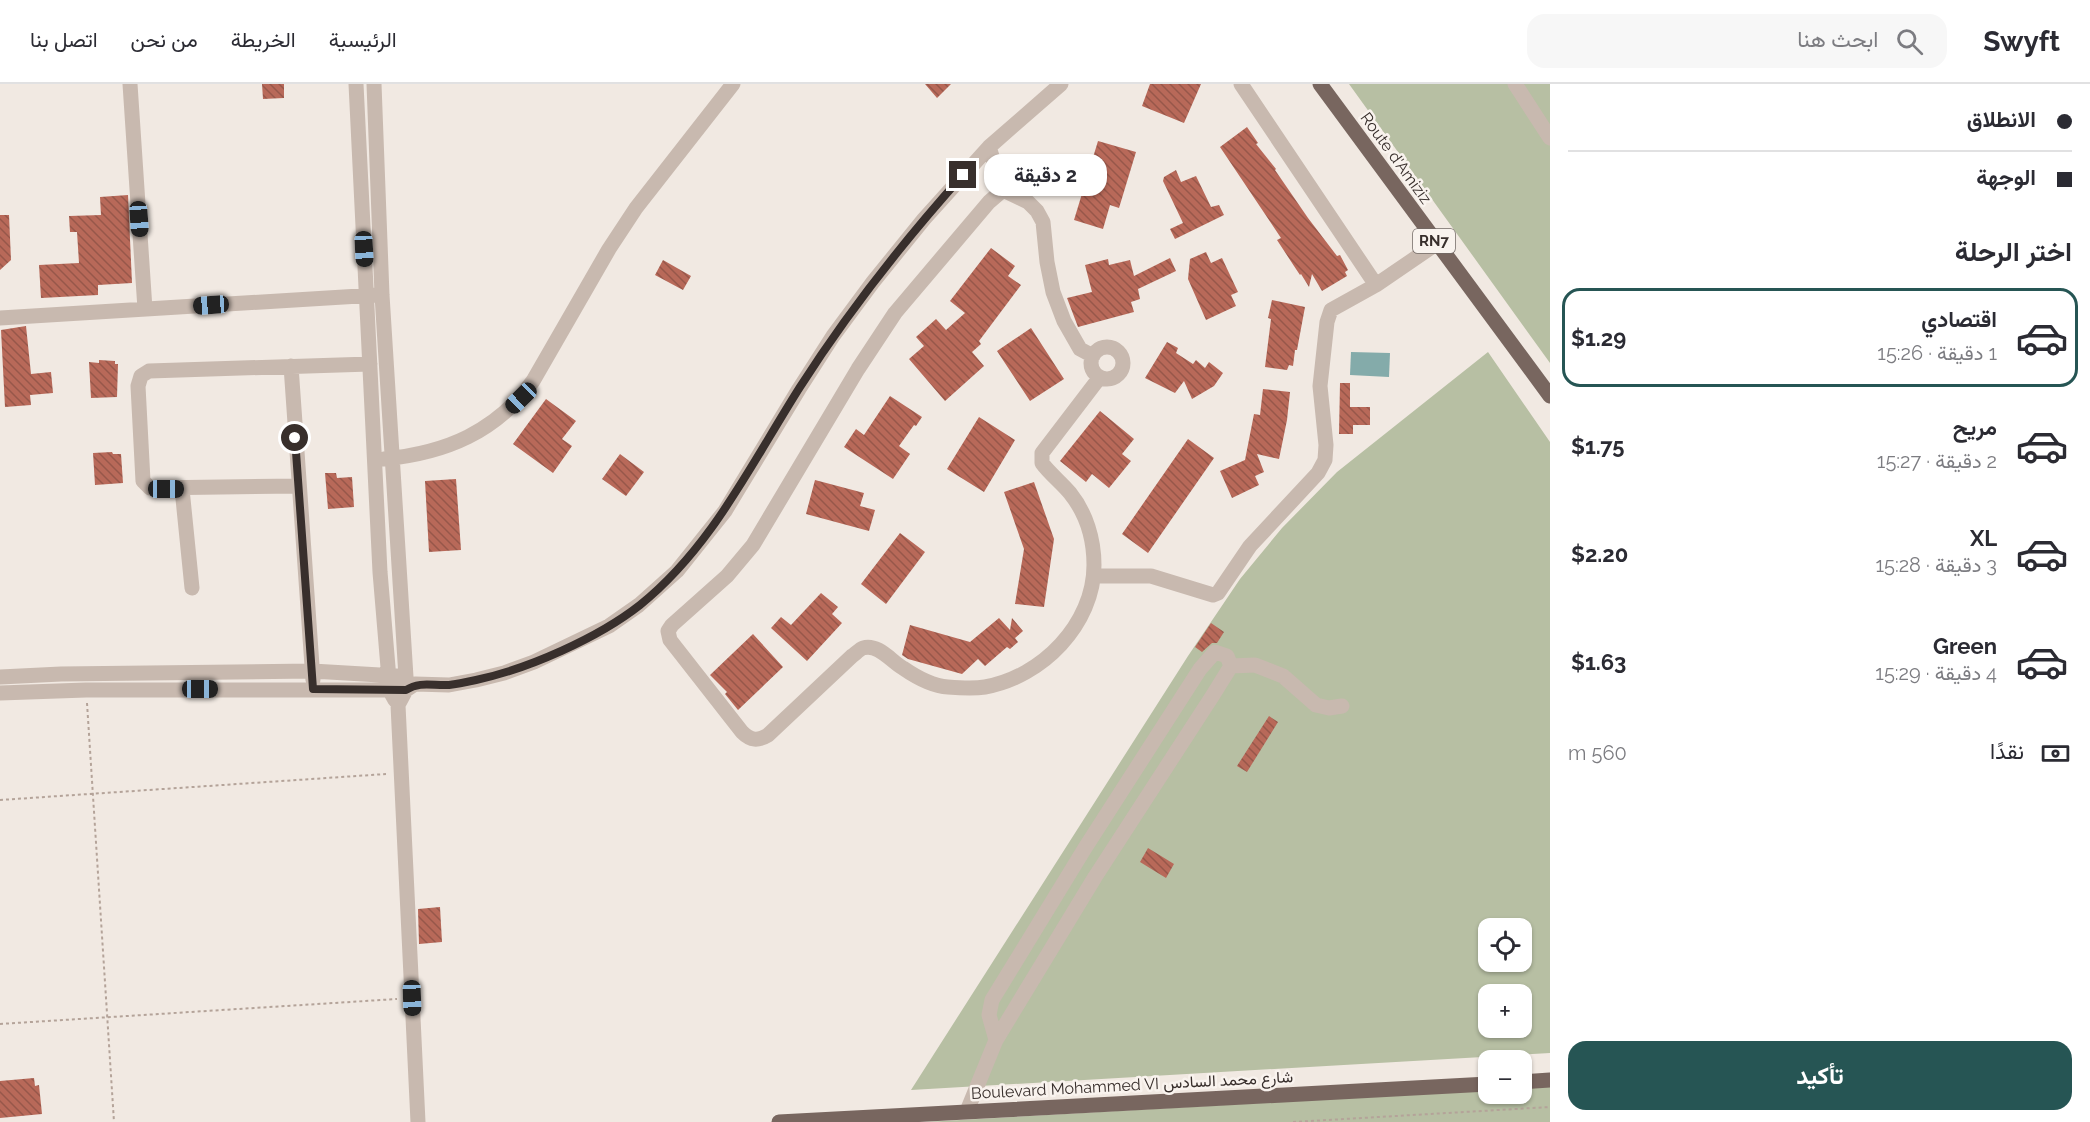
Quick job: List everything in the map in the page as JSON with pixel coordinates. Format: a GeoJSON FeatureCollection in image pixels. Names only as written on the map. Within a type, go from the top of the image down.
{"type":"FeatureCollection","features":[{"type":"Feature","properties":{"kind":"main road","name":"Route d'Amiziz"},"geometry":{"type":"LineString","coordinates":[[1320,84],[1550,396]]}},
{"type":"Feature","properties":{"kind":"main road"},"geometry":{"type":"LineString","coordinates":[[1532,1081],[1550,1080]]}},
{"type":"Feature","properties":{"kind":"main road","name":"Boulevard Mohammed VI شارع محمد السادس"},"geometry":{"type":"LineString","coordinates":[[779,1122],[1478,1085]]}},
{"type":"Feature","properties":{"kind":"street"},"geometry":{"type":"LineString","coordinates":[[130,84],[145,309]]}},
{"type":"Feature","properties":{"kind":"street"},"geometry":{"type":"LineString","coordinates":[[356,84],[374,295],[392,458],[409,684],[398,705]]}},
{"type":"Feature","properties":{"kind":"street"},"geometry":{"type":"LineString","coordinates":[[374,84],[374,295],[370,364],[380,572],[389,683],[398,705],[418,1122]]}},
{"type":"Feature","properties":{"kind":"street"},"geometry":{"type":"LineString","coordinates":[[376,459],[434,450],[476,434],[493,423],[521,398],[609,249],[636,208],[733,84]]}},
{"type":"Feature","properties":{"kind":"street"},"geometry":{"type":"LineString","coordinates":[[0,677],[312,671],[389,683],[449,685],[504,673],[534,662],[609,626],[639,605],[677,572],[725,511],[799,389],[840,327],[924,219],[989,147],[1061,84]]}},
{"type":"Feature","properties":{"kind":"street"},"geometry":{"type":"LineString","coordinates":[[1241,84],[1376,285]]}},
{"type":"Feature","properties":{"kind":"street"},"geometry":{"type":"LineString","coordinates":[[1515,84],[1550,138]]}},
{"type":"Feature","properties":{"kind":"street"},"geometry":{"type":"LineString","coordinates":[[989,147],[1003,190],[1028,202],[1043,222],[1053,292],[1064,321],[1080,349],[1093,356]]}},
{"type":"Feature","properties":{"kind":"street"},"geometry":{"type":"LineString","coordinates":[[1003,190],[989,202],[895,313],[830,414],[753,545],[727,576],[672,625],[668,632],[670,640],[748,738],[754,740],[768,735],[852,656],[864,648],[882,652],[902,668],[941,687],[984,687],[1015,678],[1033,668],[1067,639],[1090,597],[1094,576],[1094,554],[1083,513],[1070,493],[1042,463],[1041,458],[1042,453],[1100,377]]}},
{"type":"Feature","properties":{"kind":"street"},"geometry":{"type":"LineString","coordinates":[[1094,576],[1151,576],[1213,594],[1218,593],[1250,546],[1318,473],[1325,460],[1326,445],[1320,386],[1327,322],[1331,310],[1376,285],[1436,244]]}},
{"type":"Feature","properties":{"kind":"street"},"geometry":{"type":"LineString","coordinates":[[0,318],[374,295]]}},
{"type":"Feature","properties":{"kind":"street"},"geometry":{"type":"LineString","coordinates":[[1106,347],[1115,348],[1121,354],[1124,362],[1122,370],[1116,376],[1108,379],[1100,377],[1094,372],[1091,364],[1093,356],[1098,350],[1106,347]]}},
{"type":"Feature","properties":{"kind":"street"},"geometry":{"type":"LineString","coordinates":[[298,486],[150,488],[143,481],[138,386],[141,376],[149,371],[370,364]]}},
{"type":"Feature","properties":{"kind":"street"},"geometry":{"type":"LineString","coordinates":[[291,366],[313,689]]}},
{"type":"Feature","properties":{"kind":"street"},"geometry":{"type":"LineString","coordinates":[[182,489],[192,588]]}},
{"type":"Feature","properties":{"kind":"street"},"geometry":{"type":"LineString","coordinates":[[996,1040],[988,1016],[992,1000],[1085,848],[1200,669],[1215,652],[1227,656],[1231,666]]}},
{"type":"Feature","properties":{"kind":"street"},"geometry":{"type":"LineString","coordinates":[[1231,666],[1255,665],[1283,676],[1316,705],[1329,708],[1342,706]]}},
{"type":"Feature","properties":{"kind":"street"},"geometry":{"type":"LineString","coordinates":[[968,1111],[996,1040],[1095,877],[1231,666]]}},
{"type":"Feature","properties":{"kind":"street"},"geometry":{"type":"LineString","coordinates":[[86,674],[86,690]]}},
{"type":"Feature","properties":{"kind":"street"},"geometry":{"type":"LineString","coordinates":[[0,693],[86,690],[313,689],[389,683]]}},
{"type":"Feature","properties":{"kind":"path"},"geometry":{"type":"LineString","coordinates":[[86,690],[114,1122]]}},
{"type":"Feature","properties":{"kind":"path"},"geometry":{"type":"LineString","coordinates":[[0,800],[402,773]]}},
{"type":"Feature","properties":{"kind":"path"},"geometry":{"type":"LineString","coordinates":[[0,1024],[412,998]]}},
{"type":"Feature","properties":{"kind":"path"},"geometry":{"type":"LineString","coordinates":[[1293,1122],[1550,1107]]}},
{"type":"Feature","properties":{"kind":"green space"},"geometry":{"type":"Polygon","coordinates":[[[1349,84],[1550,84],[1550,363],[1349,84]]]}},
{"type":"Feature","properties":{"kind":"green space"},"geometry":{"type":"Polygon","coordinates":[[[1488,352],[1550,442],[1550,1053],[1532,1054],[1532,1050],[1478,1050],[1478,1057],[911,1090],[1188,656],[1240,579],[1282,528],[1337,472],[1488,352]]]}},
{"type":"Feature","properties":{"kind":"green space"},"geometry":{"type":"Polygon","coordinates":[[[1550,1086],[1550,1122],[925,1122],[1478,1091],[1478,1104],[1532,1104],[1532,1087],[1550,1086]]]}},
{"type":"Feature","properties":{"kind":"water"},"geometry":{"type":"Polygon","coordinates":[[[1351,352],[1390,353],[1389,377],[1350,375],[1351,352]]]}},
{"type":"Feature","properties":{"kind":"building"},"geometry":{"type":"Polygon","coordinates":[[[262,84],[284,84],[284,98],[263,99],[262,84]]]}},
{"type":"Feature","properties":{"kind":"building"},"geometry":{"type":"Polygon","coordinates":[[[925,84],[951,84],[937,98],[925,84]]]}},
{"type":"Feature","properties":{"kind":"building"},"geometry":{"type":"Polygon","coordinates":[[[1150,84],[1201,84],[1184,123],[1142,106],[1150,84]]]}},
{"type":"Feature","properties":{"kind":"building"},"geometry":{"type":"Polygon","coordinates":[[[1247,127],[1258,143],[1256,144],[1276,169],[1308,218],[1337,256],[1340,255],[1348,270],[1345,272],[1347,276],[1322,291],[1312,274],[1309,287],[1300,275],[1277,240],[1281,238],[1220,147],[1247,127]]]}},
{"type":"Feature","properties":{"kind":"building"},"geometry":{"type":"Polygon","coordinates":[[[1098,141],[1136,152],[1119,208],[1110,205],[1103,229],[1074,220],[1098,141]]]}},
{"type":"Feature","properties":{"kind":"building"},"geometry":{"type":"Polygon","coordinates":[[[1176,170],[1181,182],[1196,176],[1211,207],[1219,205],[1224,215],[1175,239],[1170,229],[1183,223],[1163,181],[1164,177],[1176,170]]]}},
{"type":"Feature","properties":{"kind":"building"},"geometry":{"type":"Polygon","coordinates":[[[128,195],[132,283],[98,285],[98,295],[41,298],[39,265],[79,263],[77,232],[70,232],[69,216],[101,215],[100,197],[128,195]]]}},
{"type":"Feature","properties":{"kind":"building"},"geometry":{"type":"Polygon","coordinates":[[[0,215],[9,215],[11,260],[0,270],[0,215]]]}},
{"type":"Feature","properties":{"kind":"building"},"geometry":{"type":"Polygon","coordinates":[[[991,248],[1015,266],[1008,276],[1021,285],[979,341],[981,344],[972,352],[984,366],[945,401],[909,359],[924,346],[916,337],[936,319],[946,330],[965,313],[950,301],[991,248]]]}},
{"type":"Feature","properties":{"kind":"building"},"geometry":{"type":"Polygon","coordinates":[[[1206,252],[1211,263],[1222,258],[1238,292],[1231,295],[1236,306],[1206,320],[1188,279],[1190,259],[1206,252]]]}},
{"type":"Feature","properties":{"kind":"building"},"geometry":{"type":"Polygon","coordinates":[[[1170,258],[1176,271],[1138,289],[1140,299],[1131,302],[1134,312],[1078,327],[1067,298],[1092,292],[1085,265],[1108,259],[1109,265],[1130,260],[1134,276],[1170,258]]]}},
{"type":"Feature","properties":{"kind":"building"},"geometry":{"type":"Polygon","coordinates":[[[663,260],[691,276],[683,290],[655,275],[663,260]]]}},
{"type":"Feature","properties":{"kind":"building"},"geometry":{"type":"Polygon","coordinates":[[[1272,300],[1305,307],[1293,366],[1289,365],[1287,370],[1265,367],[1271,319],[1268,318],[1272,300]]]}},
{"type":"Feature","properties":{"kind":"building"},"geometry":{"type":"Polygon","coordinates":[[[26,326],[31,374],[51,372],[53,393],[30,395],[31,405],[5,407],[1,330],[26,326]]]}},
{"type":"Feature","properties":{"kind":"building"},"geometry":{"type":"Polygon","coordinates":[[[1031,328],[1064,379],[1030,401],[997,351],[1031,328]]]}},
{"type":"Feature","properties":{"kind":"building"},"geometry":{"type":"Polygon","coordinates":[[[1167,342],[1178,348],[1176,353],[1193,364],[1196,360],[1205,368],[1209,362],[1223,373],[1214,386],[1192,399],[1184,381],[1175,393],[1145,378],[1167,342]]]}},
{"type":"Feature","properties":{"kind":"building"},"geometry":{"type":"Polygon","coordinates":[[[99,360],[115,361],[115,364],[118,364],[117,397],[91,398],[89,362],[99,363],[99,360]]]}},
{"type":"Feature","properties":{"kind":"building"},"geometry":{"type":"Polygon","coordinates":[[[1340,383],[1350,383],[1350,407],[1370,407],[1370,425],[1353,425],[1353,434],[1339,434],[1340,383]]]}},
{"type":"Feature","properties":{"kind":"building"},"geometry":{"type":"Polygon","coordinates":[[[1263,389],[1290,392],[1279,459],[1257,454],[1264,472],[1255,476],[1259,485],[1232,498],[1220,471],[1245,460],[1254,414],[1260,415],[1263,389]]]}},
{"type":"Feature","properties":{"kind":"building"},"geometry":{"type":"Polygon","coordinates":[[[890,396],[922,417],[899,446],[910,454],[893,479],[844,447],[856,429],[864,435],[890,396]]]}},
{"type":"Feature","properties":{"kind":"building"},"geometry":{"type":"Polygon","coordinates":[[[546,399],[576,421],[562,439],[572,446],[553,473],[513,444],[546,399]]]}},
{"type":"Feature","properties":{"kind":"building"},"geometry":{"type":"Polygon","coordinates":[[[1100,411],[1134,439],[1122,454],[1131,461],[1109,488],[1092,474],[1086,482],[1060,461],[1100,411]]]}},
{"type":"Feature","properties":{"kind":"building"},"geometry":{"type":"Polygon","coordinates":[[[979,417],[1015,440],[984,492],[947,469],[979,417]]]}},
{"type":"Feature","properties":{"kind":"building"},"geometry":{"type":"Polygon","coordinates":[[[1188,439],[1214,458],[1148,553],[1122,534],[1188,439]]]}},
{"type":"Feature","properties":{"kind":"building"},"geometry":{"type":"Polygon","coordinates":[[[93,453],[121,454],[123,483],[95,485],[93,453]]]}},
{"type":"Feature","properties":{"kind":"building"},"geometry":{"type":"Polygon","coordinates":[[[620,454],[644,472],[626,496],[602,479],[620,454]]]}},
{"type":"Feature","properties":{"kind":"building"},"geometry":{"type":"Polygon","coordinates":[[[325,473],[336,473],[337,478],[352,477],[354,507],[328,509],[325,473]]]}},
{"type":"Feature","properties":{"kind":"building"},"geometry":{"type":"Polygon","coordinates":[[[456,479],[461,550],[429,552],[425,481],[456,479]]]}},
{"type":"Feature","properties":{"kind":"building"},"geometry":{"type":"Polygon","coordinates":[[[815,480],[864,493],[860,506],[875,510],[869,531],[806,514],[815,480]]]}},
{"type":"Feature","properties":{"kind":"building"},"geometry":{"type":"Polygon","coordinates":[[[1034,482],[1054,539],[1044,607],[1015,604],[1024,549],[1004,492],[1034,482]]]}},
{"type":"Feature","properties":{"kind":"building"},"geometry":{"type":"Polygon","coordinates":[[[900,533],[925,552],[886,604],[861,584],[900,533]]]}},
{"type":"Feature","properties":{"kind":"building"},"geometry":{"type":"Polygon","coordinates":[[[821,593],[838,607],[832,614],[842,623],[807,661],[771,628],[781,617],[791,625],[821,593]]]}},
{"type":"Feature","properties":{"kind":"building"},"geometry":{"type":"Polygon","coordinates":[[[999,618],[1010,630],[1012,618],[1023,631],[1015,638],[1018,642],[1010,649],[1007,647],[985,666],[978,659],[962,674],[908,659],[902,655],[910,625],[970,642],[999,618]]]}},
{"type":"Feature","properties":{"kind":"building"},"geometry":{"type":"Polygon","coordinates":[[[1211,623],[1224,632],[1217,643],[1212,643],[1202,652],[1195,647],[1211,623]]]}},
{"type":"Feature","properties":{"kind":"building"},"geometry":{"type":"Polygon","coordinates":[[[753,634],[783,667],[738,710],[725,694],[727,692],[710,675],[753,634]]]}},
{"type":"Feature","properties":{"kind":"building"},"geometry":{"type":"Polygon","coordinates":[[[1269,716],[1278,722],[1247,772],[1237,766],[1269,716]]]}},
{"type":"Feature","properties":{"kind":"building"},"geometry":{"type":"Polygon","coordinates":[[[1148,848],[1174,864],[1166,878],[1140,862],[1148,848]]]}},
{"type":"Feature","properties":{"kind":"building"},"geometry":{"type":"Polygon","coordinates":[[[440,907],[442,942],[419,944],[418,909],[440,907]]]}},
{"type":"Feature","properties":{"kind":"building"},"geometry":{"type":"Polygon","coordinates":[[[34,1078],[35,1086],[39,1085],[42,1114],[0,1118],[0,1081],[34,1078]]]}},
{"type":"Feature","properties":{"kind":"route"},"geometry":{"type":"LineString","coordinates":[[295,438],[313,689],[390,691],[406,690],[415,684],[449,685],[504,673],[534,662],[609,626],[639,605],[677,572],[725,511],[833,336],[911,234],[963,175]]}}]}
